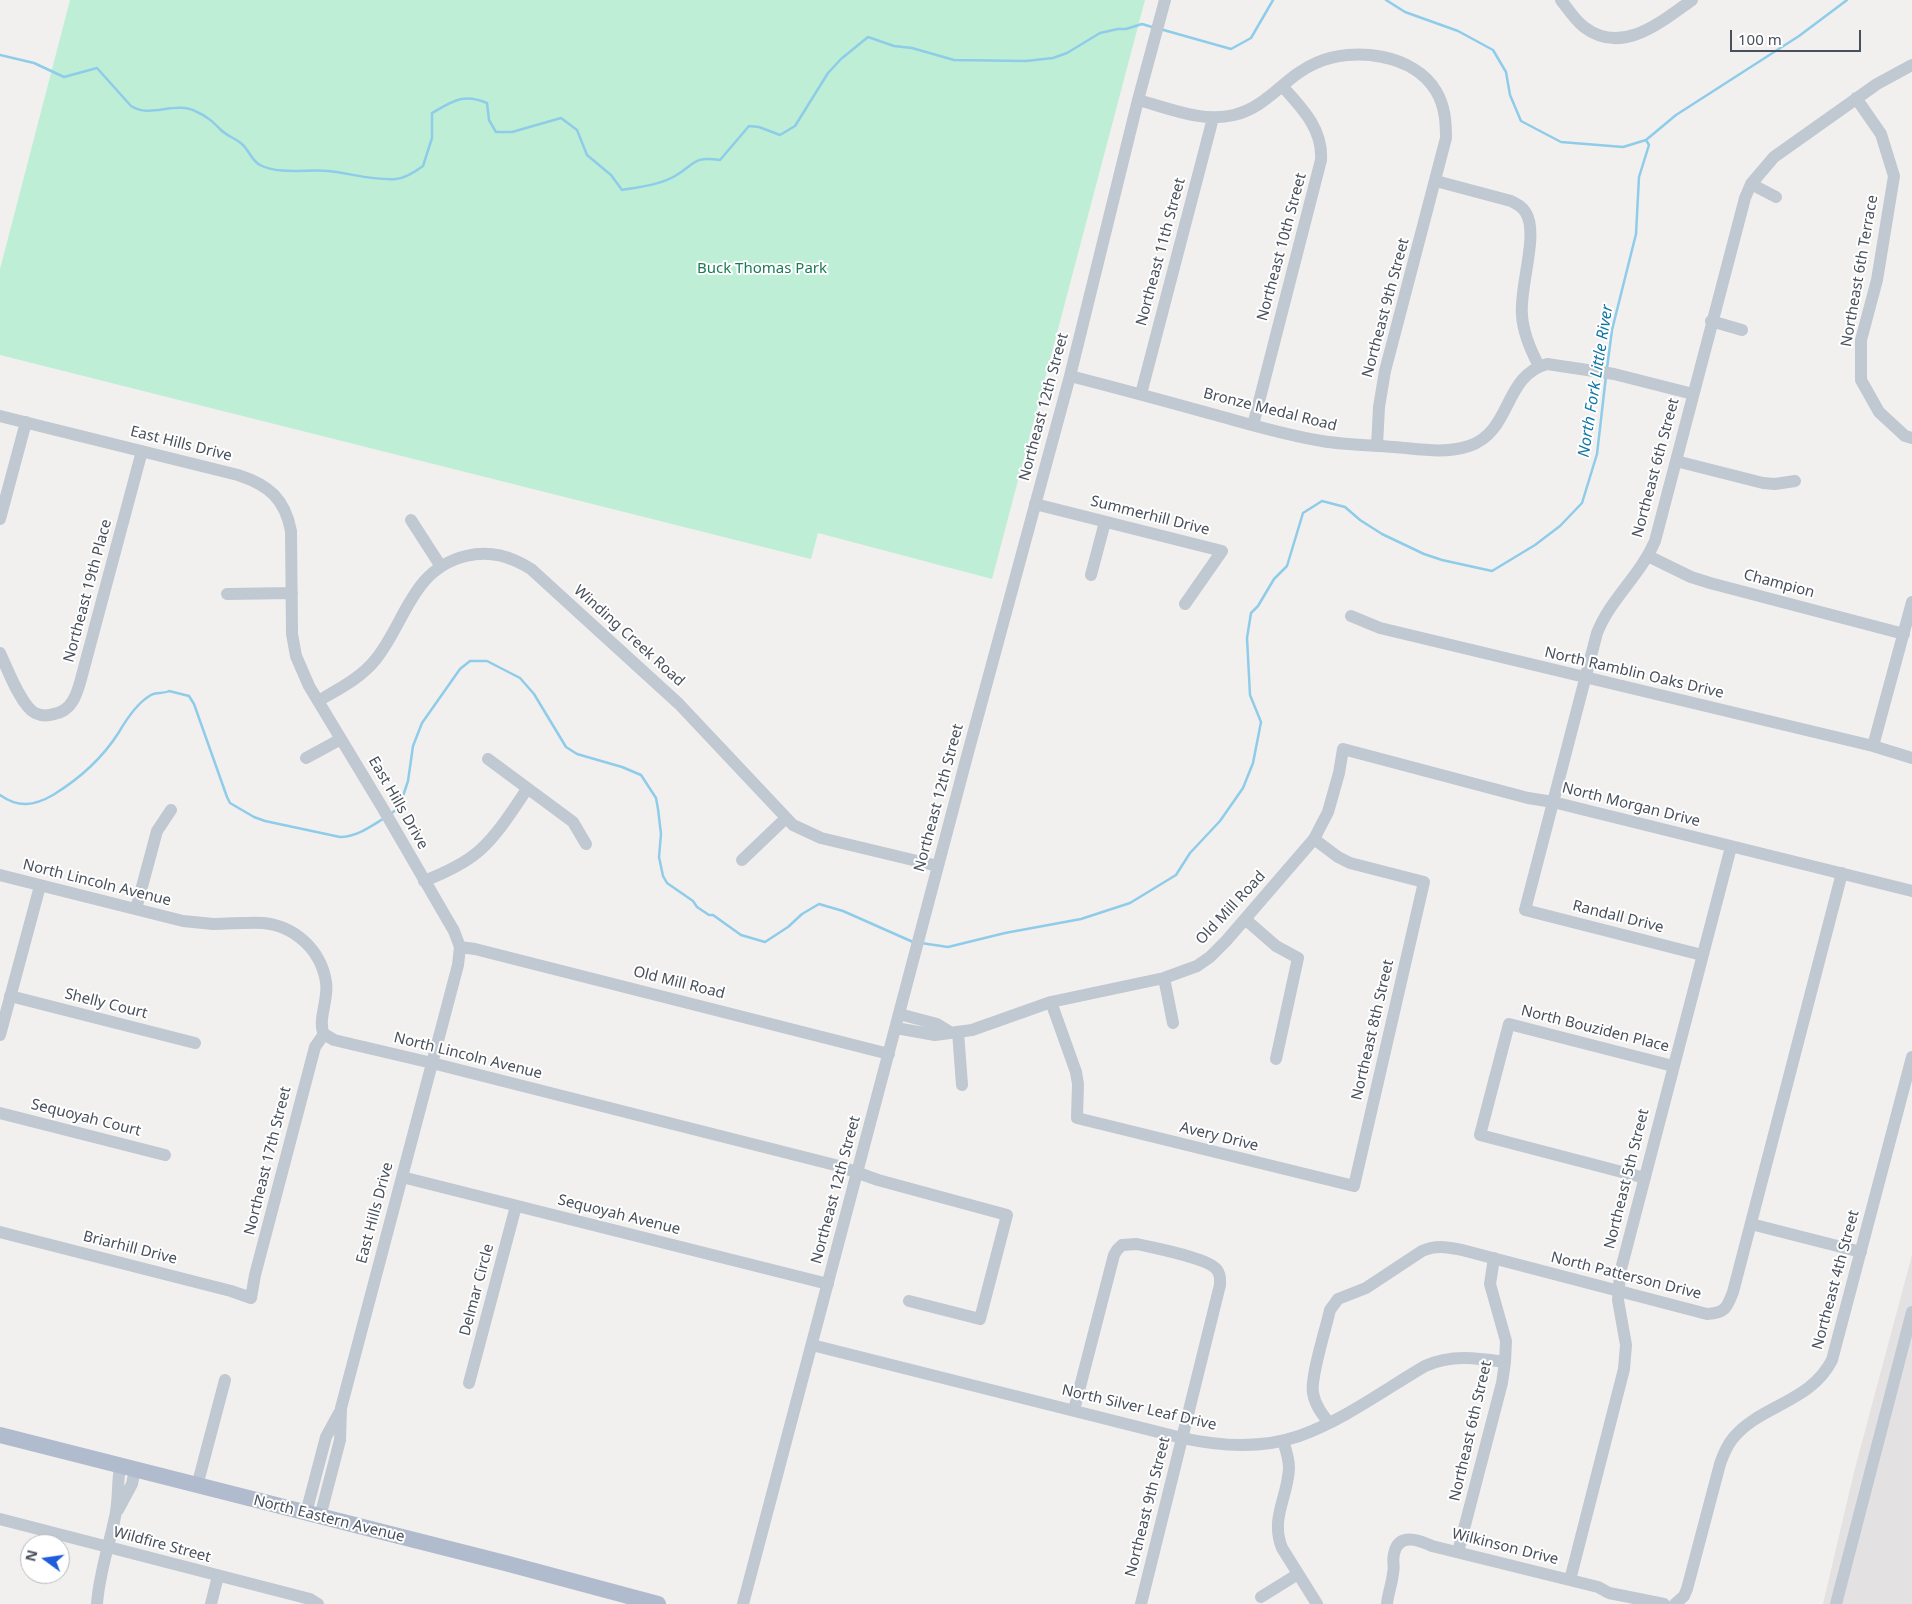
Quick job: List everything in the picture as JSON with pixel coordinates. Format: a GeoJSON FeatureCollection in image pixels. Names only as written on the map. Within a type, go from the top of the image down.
{"type":"FeatureCollection","features":[{"type":"Feature","properties":{"kind":"main road","name":"North Eastern Avenue"},"geometry":{"type":"LineString","coordinates":[[0,1436],[658,1604]]}},
{"type":"Feature","properties":{"kind":"street","name":"Northeast 12th Street"},"geometry":{"type":"LineString","coordinates":[[743,1604],[1070,376],[1138,100],[1165,0]]}},
{"type":"Feature","properties":{"kind":"street"},"geometry":{"type":"LineString","coordinates":[[1561,0],[1584,27],[1596,34],[1616,38],[1641,33],[1692,0]]}},
{"type":"Feature","properties":{"kind":"street","name":"Northeast 9th Street"},"geometry":{"type":"LineString","coordinates":[[1138,100],[1200,117],[1213,118],[1235,115],[1253,109],[1283,87],[1293,76],[1317,62],[1347,55],[1385,58],[1401,63],[1421,74],[1429,82],[1440,98],[1446,122],[1446,138],[1385,371],[1379,407],[1377,446]]}},
{"type":"Feature","properties":{"kind":"street","name":"Northeast 6th Street"},"geometry":{"type":"LineString","coordinates":[[1525,910],[1592,650],[1602,620],[1609,607],[1641,569],[1657,534],[1740,209],[1751,184],[1774,157],[1877,84],[1912,65]]}},
{"type":"Feature","properties":{"kind":"street","name":"Northeast 10th Street"},"geometry":{"type":"LineString","coordinates":[[1253,425],[1321,160],[1321,145],[1316,130],[1283,87]]}},
{"type":"Feature","properties":{"kind":"street","name":"Northeast 6th Terrace"},"geometry":{"type":"LineString","coordinates":[[1856,98],[1881,134],[1894,176],[1876,280],[1861,340],[1861,380],[1880,412],[1905,436],[1912,438]]}},
{"type":"Feature","properties":{"kind":"street","name":"Northeast 11th Street"},"geometry":{"type":"LineString","coordinates":[[1141,394],[1213,118]]}},
{"type":"Feature","properties":{"kind":"street"},"geometry":{"type":"LineString","coordinates":[[1436,181],[1511,201],[1519,206],[1527,215],[1531,230],[1524,277],[1522,316],[1528,342],[1539,366],[1547,364],[1587,369],[1693,394]]}},
{"type":"Feature","properties":{"kind":"street"},"geometry":{"type":"LineString","coordinates":[[1751,184],[1776,197]]}},
{"type":"Feature","properties":{"kind":"street"},"geometry":{"type":"LineString","coordinates":[[1711,321],[1742,330]]}},
{"type":"Feature","properties":{"kind":"street","name":"Bronze Medal Road"},"geometry":{"type":"LineString","coordinates":[[1070,376],[1253,425],[1322,441],[1449,450],[1472,445],[1484,438],[1497,425],[1522,378],[1539,366]]}},
{"type":"Feature","properties":{"kind":"street","name":"East Hills Drive"},"geometry":{"type":"LineString","coordinates":[[0,416],[253,480],[274,494],[288,517],[291,532],[292,634],[296,656],[306,680],[454,931],[460,947],[458,965],[341,1408],[340,1440],[313,1515]]}},
{"type":"Feature","properties":{"kind":"street"},"geometry":{"type":"LineString","coordinates":[[0,520],[26,422]]}},
{"type":"Feature","properties":{"kind":"street","name":"Northeast 19th Place"},"geometry":{"type":"LineString","coordinates":[[0,652],[30,709],[39,715],[45,716],[60,713],[73,702],[142,452]]}},
{"type":"Feature","properties":{"kind":"street"},"geometry":{"type":"LineString","coordinates":[[1676,461],[1763,483],[1775,484],[1796,481]]}},
{"type":"Feature","properties":{"kind":"street","name":"Summerhill Drive"},"geometry":{"type":"LineString","coordinates":[[1035,504],[1222,551],[1185,604]]}},
{"type":"Feature","properties":{"kind":"street"},"geometry":{"type":"LineString","coordinates":[[410,520],[440,565]]}},
{"type":"Feature","properties":{"kind":"street"},"geometry":{"type":"LineString","coordinates":[[1091,575],[1105,522]]}},
{"type":"Feature","properties":{"kind":"street","name":"Winding Creek Road"},"geometry":{"type":"LineString","coordinates":[[318,701],[356,678],[372,663],[387,643],[419,588],[432,571],[440,565],[471,554],[494,553],[512,558],[531,569],[679,704],[786,818],[800,829],[821,838],[938,866]]}},
{"type":"Feature","properties":{"kind":"street","name":"Champion"},"geometry":{"type":"LineString","coordinates":[[1648,556],[1710,583],[1904,634]]}},
{"type":"Feature","properties":{"kind":"street"},"geometry":{"type":"LineString","coordinates":[[227,594],[292,593]]}},
{"type":"Feature","properties":{"kind":"street"},"geometry":{"type":"LineString","coordinates":[[1873,746],[1912,602]]}},
{"type":"Feature","properties":{"kind":"street","name":"North Ramblin Oaks Drive"},"geometry":{"type":"LineString","coordinates":[[1351,616],[1380,628],[1873,746],[1912,758]]}},
{"type":"Feature","properties":{"kind":"street"},"geometry":{"type":"LineString","coordinates":[[306,758],[341,739]]}},
{"type":"Feature","properties":{"kind":"street","name":"North Morgan Drive"},"geometry":{"type":"LineString","coordinates":[[1343,749],[1492,788],[1912,891]]}},
{"type":"Feature","properties":{"kind":"street","name":"Old Mill Road"},"geometry":{"type":"LineString","coordinates":[[896,1028],[935,1035],[988,1025],[1051,1002],[1164,978],[1197,966],[1210,957],[1314,839],[1328,812],[1339,773],[1343,749]]}},
{"type":"Feature","properties":{"kind":"street"},"geometry":{"type":"LineString","coordinates":[[488,759],[573,822],[586,844]]}},
{"type":"Feature","properties":{"kind":"street"},"geometry":{"type":"LineString","coordinates":[[424,881],[477,852],[488,842],[527,789]]}},
{"type":"Feature","properties":{"kind":"street"},"geometry":{"type":"LineString","coordinates":[[136,909],[157,831],[171,810]]}},
{"type":"Feature","properties":{"kind":"street"},"geometry":{"type":"LineString","coordinates":[[742,860],[786,818]]}},
{"type":"Feature","properties":{"kind":"street","name":"Northeast 8th Street"},"geometry":{"type":"LineString","coordinates":[[1314,839],[1338,857],[1350,863],[1424,882],[1354,1186]]}},
{"type":"Feature","properties":{"kind":"street","name":"Northeast 5th Street"},"geometry":{"type":"LineString","coordinates":[[1570,1580],[1624,1369],[1626,1345],[1618,1310],[1620,1273],[1731,847]]}},
{"type":"Feature","properties":{"kind":"street","name":"North Patterson Drive"},"geometry":{"type":"LineString","coordinates":[[1329,1423],[1320,1411],[1312,1385],[1330,1310],[1334,1303],[1344,1296],[1366,1288],[1431,1247],[1445,1246],[1707,1314],[1721,1312],[1726,1307],[1733,1292],[1842,874]]}},
{"type":"Feature","properties":{"kind":"street","name":"North Lincoln Avenue"},"geometry":{"type":"LineString","coordinates":[[0,875],[163,916],[199,923],[272,924],[287,929],[311,948],[321,964],[327,994],[321,1026],[324,1034],[334,1040],[432,1062],[839,1166],[878,1180],[1007,1215],[980,1319],[909,1301]]}},
{"type":"Feature","properties":{"kind":"street"},"geometry":{"type":"LineString","coordinates":[[0,1035],[40,886]]}},
{"type":"Feature","properties":{"kind":"street","name":"Randall Drive"},"geometry":{"type":"LineString","coordinates":[[1525,910],[1702,955]]}},
{"type":"Feature","properties":{"kind":"street"},"geometry":{"type":"LineString","coordinates":[[1245,919],[1276,946],[1298,958],[1276,1059]]}},
{"type":"Feature","properties":{"kind":"street","name":"Old Mill Road"},"geometry":{"type":"LineString","coordinates":[[460,947],[626,986],[889,1054]]}},
{"type":"Feature","properties":{"kind":"street"},"geometry":{"type":"LineString","coordinates":[[1164,978],[1173,1023]]}},
{"type":"Feature","properties":{"kind":"street","name":"Shelly Court"},"geometry":{"type":"LineString","coordinates":[[10,996],[195,1043]]}},
{"type":"Feature","properties":{"kind":"street","name":"Avery Drive"},"geometry":{"type":"LineString","coordinates":[[1051,1002],[1076,1072],[1078,1084],[1077,1118],[1354,1186]]}},
{"type":"Feature","properties":{"kind":"street"},"geometry":{"type":"LineString","coordinates":[[899,1014],[937,1024],[954,1032],[962,1085]]}},
{"type":"Feature","properties":{"kind":"street","name":"North Bouziden Place"},"geometry":{"type":"LineString","coordinates":[[1645,1178],[1480,1135],[1509,1024],[1673,1066]]}},
{"type":"Feature","properties":{"kind":"street","name":"Northeast 17th Street"},"geometry":{"type":"LineString","coordinates":[[252,1298],[255,1275],[315,1047],[324,1034]]}},
{"type":"Feature","properties":{"kind":"street","name":"Northeast 4th Street"},"geometry":{"type":"LineString","coordinates":[[1675,1604],[1684,1596],[1687,1589],[1720,1464],[1728,1445],[1741,1430],[1810,1388],[1822,1376],[1836,1350],[1912,1057]]}},
{"type":"Feature","properties":{"kind":"street","name":"Sequoyah Court"},"geometry":{"type":"LineString","coordinates":[[0,1113],[165,1155]]}},
{"type":"Feature","properties":{"kind":"street","name":"Sequoyah Avenue"},"geometry":{"type":"LineString","coordinates":[[402,1178],[828,1284]]}},
{"type":"Feature","properties":{"kind":"street","name":"Delmar Circle"},"geometry":{"type":"LineString","coordinates":[[469,1383],[516,1206]]}},
{"type":"Feature","properties":{"kind":"street"},"geometry":{"type":"LineString","coordinates":[[1750,1224],[1860,1252]]}},
{"type":"Feature","properties":{"kind":"street","name":"Briarhill Drive"},"geometry":{"type":"LineString","coordinates":[[0,1232],[252,1298]]}},
{"type":"Feature","properties":{"kind":"street","name":"Northeast 9th Street"},"geometry":{"type":"LineString","coordinates":[[1074,1410],[1107,1276],[1117,1250],[1126,1244],[1137,1244],[1202,1260],[1219,1271],[1220,1285],[1141,1604]]}},
{"type":"Feature","properties":{"kind":"street","name":"Northeast 6th Street"},"geometry":{"type":"LineString","coordinates":[[1458,1552],[1502,1384],[1505,1362],[1506,1341],[1490,1284],[1494,1258]]}},
{"type":"Feature","properties":{"kind":"street"},"geometry":{"type":"LineString","coordinates":[[1836,1604],[1912,1312]]}},
{"type":"Feature","properties":{"kind":"street","name":"North Silver Leaf Drive"},"geometry":{"type":"LineString","coordinates":[[812,1345],[1182,1438],[1230,1444],[1269,1443],[1298,1436],[1329,1423],[1413,1373],[1438,1361],[1459,1357],[1505,1362]]}},
{"type":"Feature","properties":{"kind":"street"},"geometry":{"type":"LineString","coordinates":[[198,1486],[225,1380]]}},
{"type":"Feature","properties":{"kind":"street"},"geometry":{"type":"LineString","coordinates":[[1283,1441],[1289,1468],[1277,1530],[1282,1548],[1317,1604]]}},
{"type":"Feature","properties":{"kind":"street"},"geometry":{"type":"LineString","coordinates":[[97,1604],[99,1579],[116,1515],[118,1480],[128,1468]]}},
{"type":"Feature","properties":{"kind":"street","name":"Wildfire Street"},"geometry":{"type":"LineString","coordinates":[[0,1519],[310,1599],[317,1603]]}},
{"type":"Feature","properties":{"kind":"street","name":"Wilkinson Drive"},"geometry":{"type":"LineString","coordinates":[[1387,1604],[1394,1572],[1394,1553],[1403,1541],[1413,1538],[1432,1546],[1570,1580],[1609,1593],[1664,1604]]}},
{"type":"Feature","properties":{"kind":"street"},"geometry":{"type":"LineString","coordinates":[[1261,1597],[1298,1574]]}},
{"type":"Feature","properties":{"kind":"street"},"geometry":{"type":"LineString","coordinates":[[211,1604],[218,1576]]}},
{"type":"Feature","properties":{"kind":"street"},"geometry":{"type":"LineString","coordinates":[[1609,1593],[1623,1604]]}},
{"type":"Feature","properties":{"kind":"shaded area"},"geometry":{"type":"Polygon","coordinates":[[[1912,1255],[1912,1604],[1823,1604],[1854,1472],[1912,1255]]]}},
{"type":"Feature","properties":{"kind":"green space","name":"Buck Thomas Park"},"geometry":{"type":"Polygon","coordinates":[[[70,0],[1145,0],[992,579],[818,533],[811,559],[0,355],[0,269],[70,0]]]}},
{"type":"Feature","properties":{"kind":"waterway"},"geometry":{"type":"LineString","coordinates":[[1160,29],[1231,49],[1251,38],[1273,0]]}},
{"type":"Feature","properties":{"kind":"waterway"},"geometry":{"type":"LineString","coordinates":[[1386,0],[1405,12],[1458,31],[1493,50],[1506,72],[1510,95],[1521,121],[1561,142],[1623,147],[1646,140],[1676,115],[1799,36],[1847,0]]}},
{"type":"Feature","properties":{"kind":"waterway"},"geometry":{"type":"LineString","coordinates":[[0,55],[34,63],[64,77],[97,68],[131,106],[147,111],[180,108],[197,112],[241,143],[258,164],[285,171],[328,171],[379,179],[403,177],[423,166],[432,138],[432,113],[458,100],[479,100],[487,103],[489,120],[496,132],[512,132],[561,118],[577,130],[587,155],[611,175],[622,190],[663,182],[699,160],[720,160],[749,126],[759,127],[780,135],[795,126],[828,73],[841,59],[868,37],[894,46],[912,48],[954,60],[1026,61],[1053,58],[1067,53],[1100,33],[1126,29],[1142,24],[1152,27]]}},
{"type":"Feature","properties":{"kind":"waterway","name":"North Fork Little River"},"geometry":{"type":"LineString","coordinates":[[1607,368],[1612,330],[1636,234],[1639,177],[1649,145],[1646,140]]}},
{"type":"Feature","properties":{"kind":"waterway","name":"North Fork Little River"},"geometry":{"type":"LineString","coordinates":[[921,943],[948,947],[1005,933],[1081,919],[1130,903],[1176,875],[1190,853],[1220,821],[1243,788],[1253,763],[1261,722],[1250,695],[1247,638],[1251,613],[1258,606],[1274,579],[1287,566],[1303,513],[1322,501],[1345,507],[1360,520],[1382,534],[1424,554],[1492,571],[1535,545],[1560,526],[1582,503],[1597,454],[1606,376]]}},
{"type":"Feature","properties":{"kind":"waterway","name":"North Fork Little River"},"geometry":{"type":"LineString","coordinates":[[390,814],[399,808],[408,781],[413,746],[422,723],[460,669],[470,661],[487,661],[520,678],[534,694],[566,747],[577,754],[622,767],[641,775],[656,798],[661,834],[659,857],[663,876],[667,883],[709,915],[713,915],[741,935],[765,942],[788,927],[802,914],[819,904],[843,911],[913,942]]}},
{"type":"Feature","properties":{"kind":"waterway","name":"North Fork Little River"},"geometry":{"type":"LineString","coordinates":[[0,795],[20,804],[33,803],[53,795],[98,760],[141,702],[153,694],[169,691],[189,696],[194,704],[230,803],[265,821],[340,837],[357,833],[383,819]]}}]}
